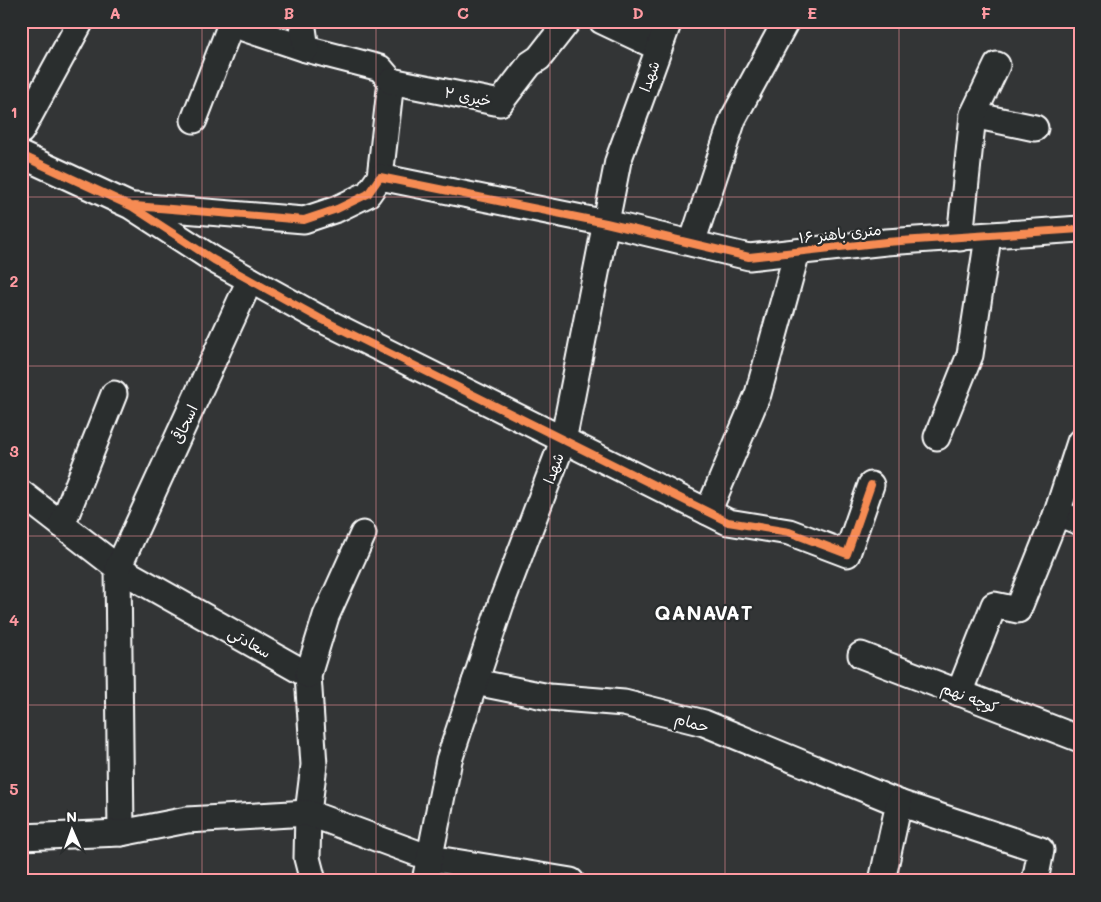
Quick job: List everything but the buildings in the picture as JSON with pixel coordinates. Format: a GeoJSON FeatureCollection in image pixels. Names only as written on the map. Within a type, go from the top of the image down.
{"type":"FeatureCollection","features":[{"type":"Feature","properties":{"kind":"street"},"geometry":{"type":"LineString","coordinates":[[21,131],[81,21]]}},
{"type":"Feature","properties":{"kind":"street"},"geometry":{"type":"LineString","coordinates":[[302,21],[306,49]]}},
{"type":"Feature","properties":{"kind":"street","name":"خیری ۲"},"geometry":{"type":"LineString","coordinates":[[391,81],[500,103],[530,64],[539,58],[568,21]]}},
{"type":"Feature","properties":{"kind":"street"},"geometry":{"type":"LineString","coordinates":[[602,21],[659,48]]}},
{"type":"Feature","properties":{"kind":"street","name":"شهدا"},"geometry":{"type":"LineString","coordinates":[[428,869],[449,760],[501,604],[563,441],[618,162],[669,21]]}},
{"type":"Feature","properties":{"kind":"street"},"geometry":{"type":"LineString","coordinates":[[692,243],[733,119],[786,21]]}},
{"type":"Feature","properties":{"kind":"street"},"geometry":{"type":"LineString","coordinates":[[132,206],[304,220],[337,209],[368,194],[380,176],[391,81],[380,68],[306,49],[231,22],[194,120]]}},
{"type":"Feature","properties":{"kind":"street"},"geometry":{"type":"LineString","coordinates":[[960,238],[973,115],[997,65]]}},
{"type":"Feature","properties":{"kind":"street"},"geometry":{"type":"LineString","coordinates":[[973,115],[1035,128]]}},
{"type":"Feature","properties":{"kind":"street"},"geometry":{"type":"LineString","coordinates":[[21,155],[132,206],[214,260],[318,318],[728,522],[789,532],[847,554],[871,485]]}},
{"type":"Feature","properties":{"kind":"street","name":"۱۶ متری باهنر"},"geometry":{"type":"LineString","coordinates":[[380,176],[606,223],[749,257],[886,242],[988,237],[1080,229]]}},
{"type":"Feature","properties":{"kind":"street"},"geometry":{"type":"LineString","coordinates":[[937,437],[970,355],[988,237]]}},
{"type":"Feature","properties":{"kind":"street"},"geometry":{"type":"LineString","coordinates":[[708,512],[758,394],[797,252]]}},
{"type":"Feature","properties":{"kind":"street","name":"اسحاقی"},"geometry":{"type":"LineString","coordinates":[[118,568],[250,280]]}},
{"type":"Feature","properties":{"kind":"street"},"geometry":{"type":"LineString","coordinates":[[62,525],[114,394]]}},
{"type":"Feature","properties":{"kind":"street"},"geometry":{"type":"LineString","coordinates":[[958,692],[994,605],[1018,610],[1057,513],[1080,442]]}},
{"type":"Feature","properties":{"kind":"street","name":"سعادتی"},"geometry":{"type":"LineString","coordinates":[[21,493],[118,568],[308,675]]}},
{"type":"Feature","properties":{"kind":"street"},"geometry":{"type":"LineString","coordinates":[[1057,513],[1080,522]]}},
{"type":"Feature","properties":{"kind":"street"},"geometry":{"type":"LineString","coordinates":[[313,881],[307,858],[308,813],[314,765],[308,675],[326,616],[363,534]]}},
{"type":"Feature","properties":{"kind":"street"},"geometry":{"type":"LineString","coordinates":[[118,568],[120,833]]}},
{"type":"Feature","properties":{"kind":"street","name":"کوچه نهم"},"geometry":{"type":"LineString","coordinates":[[861,655],[1080,739]]}},
{"type":"Feature","properties":{"kind":"street","name":"حمام"},"geometry":{"type":"LineString","coordinates":[[475,682],[549,696],[624,703],[704,723],[899,803],[1041,850],[1035,881]]}},
{"type":"Feature","properties":{"kind":"street"},"geometry":{"type":"LineString","coordinates":[[882,881],[899,803]]}},
{"type":"Feature","properties":{"kind":"street"},"geometry":{"type":"LineString","coordinates":[[21,837],[120,833],[187,820],[308,813],[428,869],[571,881]]}},
{"type":"Feature","properties":{"kind":"cycle path"},"geometry":{"type":"LineString","coordinates":[[21,155],[131,206],[214,260],[319,318],[728,522],[789,532],[847,554],[871,485]]}},
{"type":"Feature","properties":{"kind":"cycle path"},"geometry":{"type":"LineString","coordinates":[[135,206],[304,220],[337,209],[368,194],[380,177],[606,223],[749,257],[886,242],[1080,229]]}},
{"type":"Feature","properties":{"kind":"district","name":"QANAVAT"},"geometry":{"type":"Point","coordinates":[704,612]}}]}
